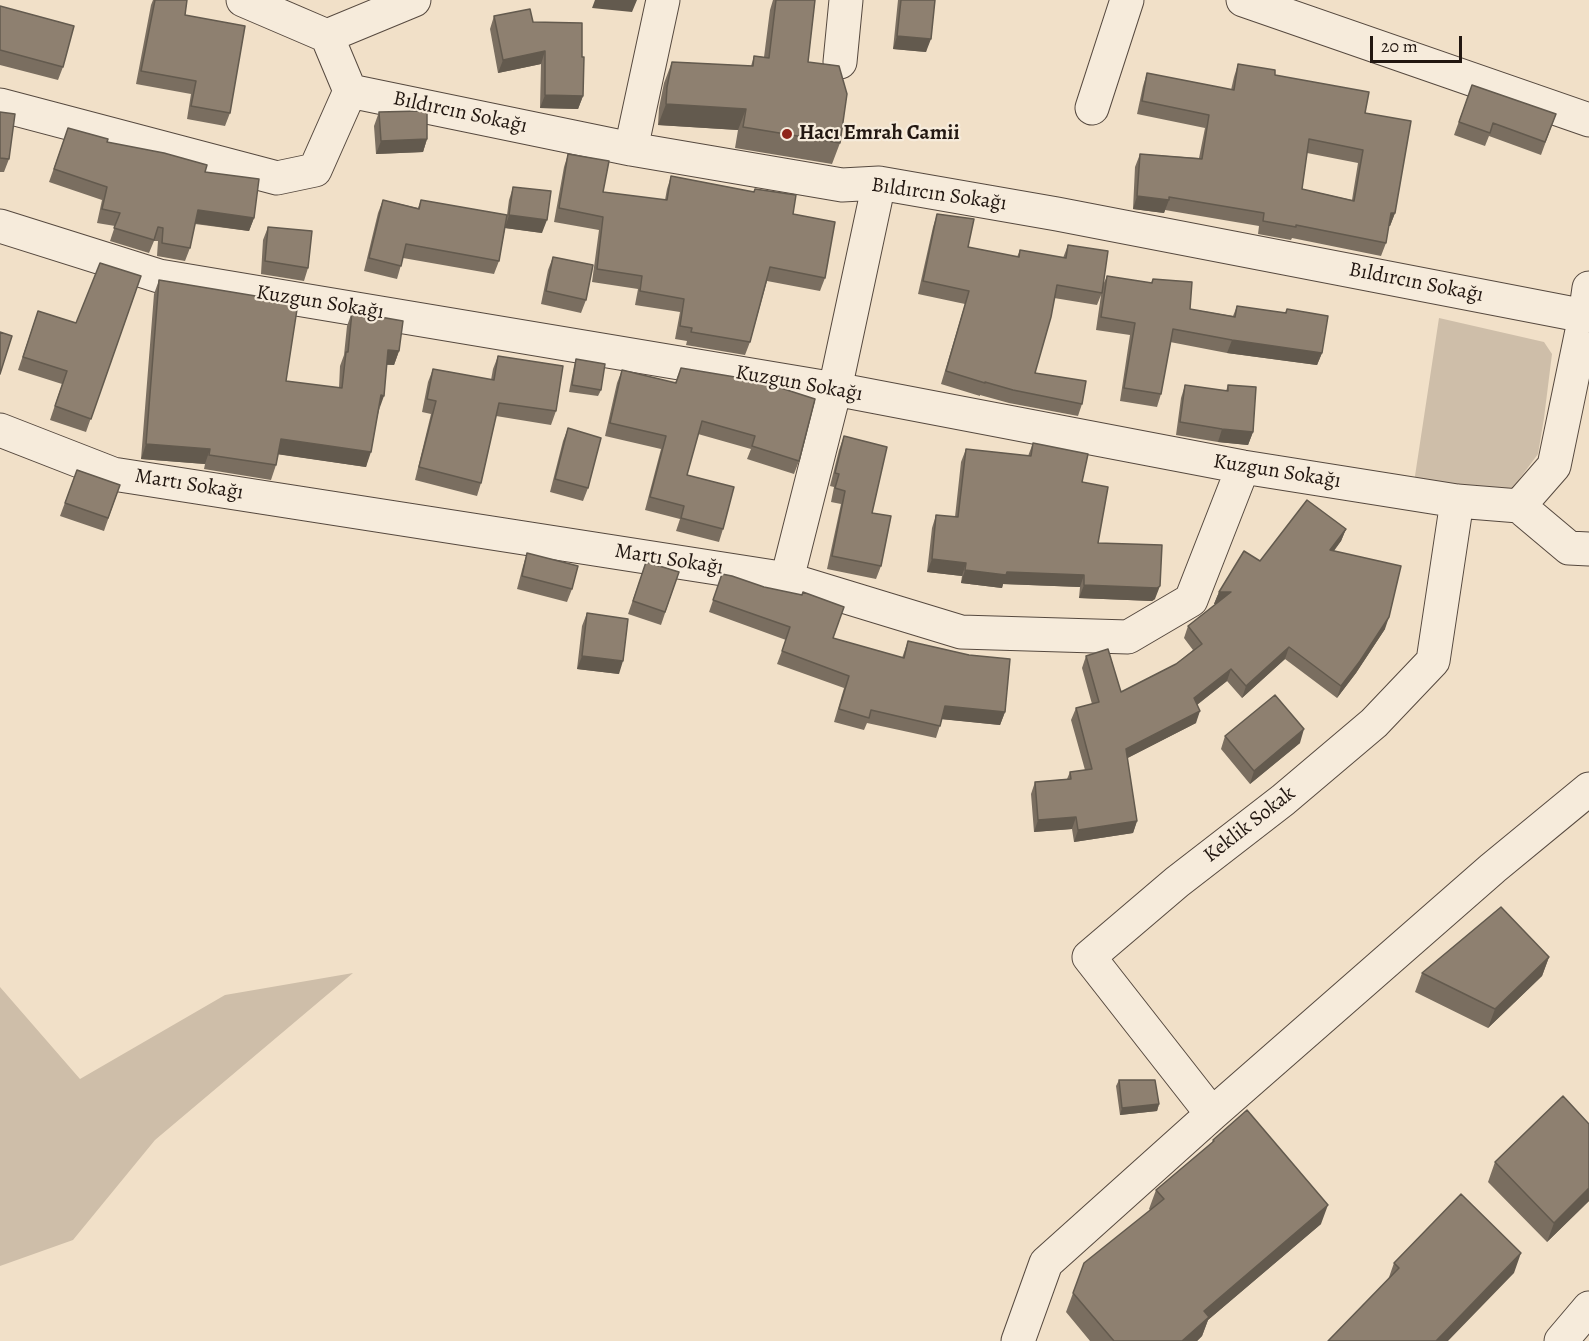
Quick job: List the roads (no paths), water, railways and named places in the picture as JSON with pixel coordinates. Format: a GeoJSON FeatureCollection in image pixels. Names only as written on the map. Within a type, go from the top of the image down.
{"type":"FeatureCollection","features":[{"type":"Feature","properties":{"kind":"street"},"geometry":{"type":"LineString","coordinates":[[0,105],[277,178],[315,170],[350,91],[327,36],[243,0]]}},
{"type":"Feature","properties":{"kind":"street"},"geometry":{"type":"LineString","coordinates":[[327,36],[414,0]]}},
{"type":"Feature","properties":{"kind":"street"},"geometry":{"type":"LineString","coordinates":[[631,149],[663,0]]}},
{"type":"Feature","properties":{"kind":"street"},"geometry":{"type":"LineString","coordinates":[[840,62],[846,0]]}},
{"type":"Feature","properties":{"kind":"street"},"geometry":{"type":"LineString","coordinates":[[1092,108],[1127,0]]}},
{"type":"Feature","properties":{"kind":"street"},"geometry":{"type":"LineString","coordinates":[[1243,0],[1589,120]]}},
{"type":"Feature","properties":{"kind":"street","name":"Bıldırcın Sokağı"},"geometry":{"type":"LineString","coordinates":[[350,91],[631,149],[842,185],[879,183],[1587,302]]}},
{"type":"Feature","properties":{"kind":"street"},"geometry":{"type":"LineString","coordinates":[[787,579],[835,389],[879,183]]}},
{"type":"Feature","properties":{"kind":"street","name":"Kuzgun Sokağı"},"geometry":{"type":"LineString","coordinates":[[0,226],[159,276],[835,389],[1243,467],[1457,501],[1519,506]]}},
{"type":"Feature","properties":{"kind":"street"},"geometry":{"type":"LineString","coordinates":[[1587,302],[1554,466],[1519,506],[1569,548],[1589,549]]}},
{"type":"Feature","properties":{"kind":"street","name":"Martı Sokağı"},"geometry":{"type":"LineString","coordinates":[[0,430],[113,474],[787,579],[962,632],[1128,637],[1191,600],[1243,467]]}},
{"type":"Feature","properties":{"kind":"street","name":"Keklik Sokak"},"geometry":{"type":"LineString","coordinates":[[1212,1114],[1089,957],[1177,882],[1283,800],[1374,723],[1433,661],[1457,501]]}},
{"type":"Feature","properties":{"kind":"street"},"geometry":{"type":"LineString","coordinates":[[1018,1341],[1046,1263],[1493,868],[1589,789]]}},
{"type":"Feature","properties":{"kind":"street"},"geometry":{"type":"LineString","coordinates":[[1561,1341],[1589,1308]]}},
{"type":"Feature","properties":{"kind":"place","name":"Hacı Emrah Camii"},"geometry":{"type":"Point","coordinates":[787,134]}}]}
